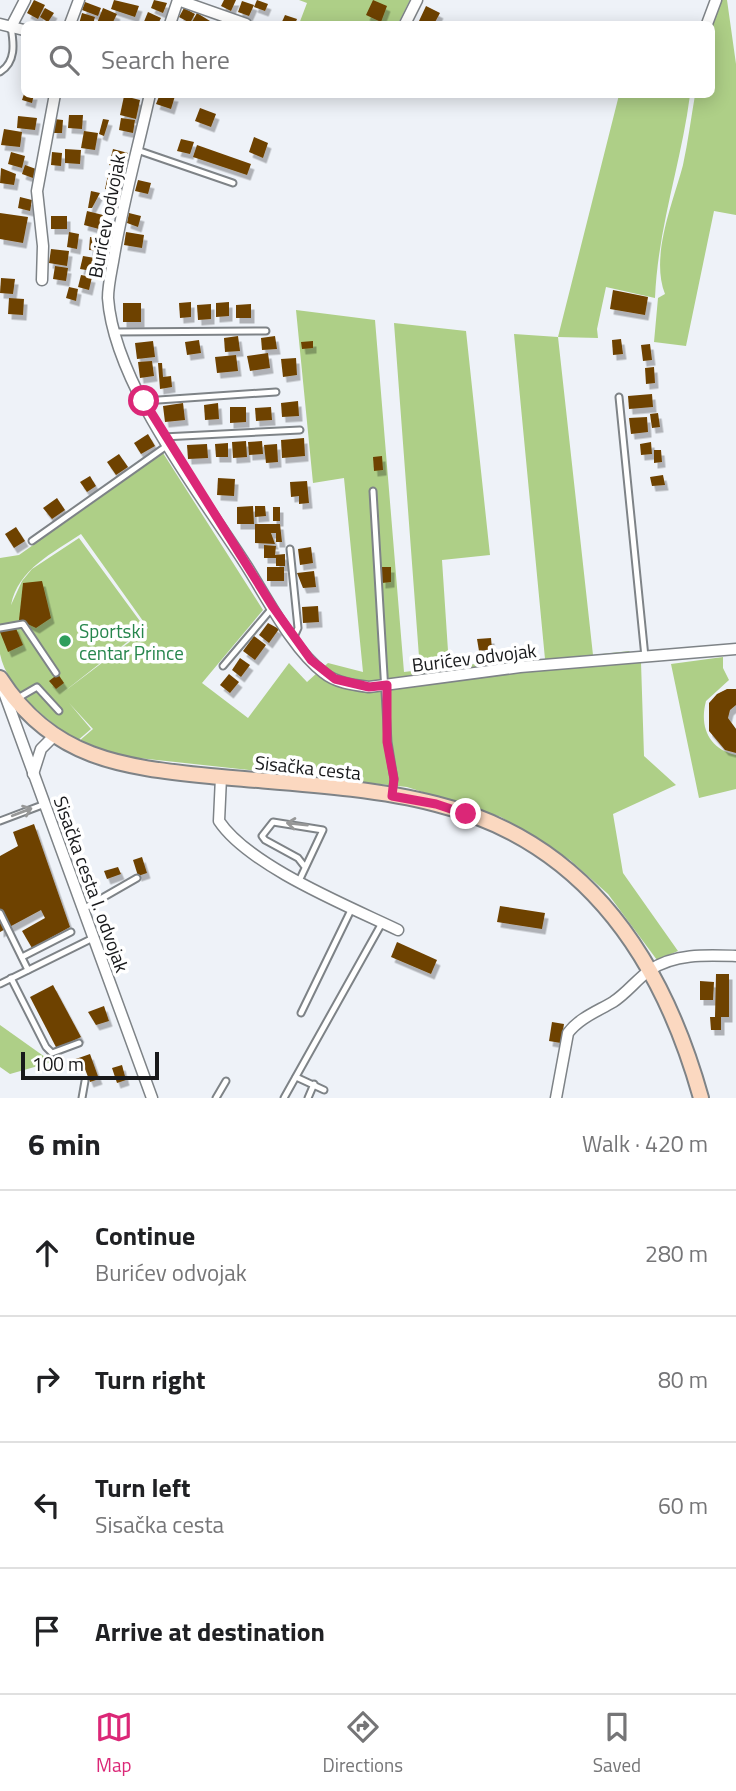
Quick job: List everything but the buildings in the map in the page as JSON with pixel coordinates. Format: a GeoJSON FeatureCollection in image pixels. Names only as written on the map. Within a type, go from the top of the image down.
{"type":"FeatureCollection","features":[{"type":"Feature","properties":{"kind":"main road","name":"Sisačka cesta"},"geometry":{"type":"LineString","coordinates":[[0,680],[16,700],[54,736],[85,754],[114,762],[392,796],[436,804],[509,831],[548,854],[593,891],[615,917],[650,970],[682,1036],[701,1098]]}},
{"type":"Feature","properties":{"kind":"street"},"geometry":{"type":"LineString","coordinates":[[11,27],[25,0]]}},
{"type":"Feature","properties":{"kind":"street"},"geometry":{"type":"LineString","coordinates":[[71,21],[79,0]]}},
{"type":"Feature","properties":{"kind":"street"},"geometry":{"type":"LineString","coordinates":[[171,21],[178,0],[238,21]]}},
{"type":"Feature","properties":{"kind":"street"},"geometry":{"type":"LineString","coordinates":[[406,21],[417,0]]}},
{"type":"Feature","properties":{"kind":"street"},"geometry":{"type":"LineString","coordinates":[[709,21],[716,0]]}},
{"type":"Feature","properties":{"kind":"street"},"geometry":{"type":"LineString","coordinates":[[0,24],[21,29]]}},
{"type":"Feature","properties":{"kind":"street"},"geometry":{"type":"LineString","coordinates":[[42,280],[43,246],[37,191],[54,98]]}},
{"type":"Feature","properties":{"kind":"street","name":"Burićev odvojak"},"geometry":{"type":"LineString","coordinates":[[149,98],[117,235],[108,296],[114,332],[144,401],[166,441],[293,638],[311,660],[335,679],[369,687],[456,674],[736,649]]}},
{"type":"Feature","properties":{"kind":"street","name":"Sisačka cesta I. odvojak"},"geometry":{"type":"LineString","coordinates":[[0,680],[152,1098]]}},
{"type":"Feature","properties":{"kind":"street"},"geometry":{"type":"LineString","coordinates":[[33,774],[41,749],[54,736]]}},
{"type":"Feature","properties":{"kind":"street"},"geometry":{"type":"LineString","coordinates":[[221,777],[218,812],[225,829],[280,872],[398,930]]}},
{"type":"Feature","properties":{"kind":"street"},"geometry":{"type":"LineString","coordinates":[[556,1098],[568,1033],[574,1025],[616,1000],[650,970],[680,958],[736,956]]}},
{"type":"Feature","properties":{"kind":"lane"},"geometry":{"type":"LineString","coordinates":[[0,72],[5,70],[15,49],[11,27]]}},
{"type":"Feature","properties":{"kind":"lane"},"geometry":{"type":"LineString","coordinates":[[137,150],[233,183]]}},
{"type":"Feature","properties":{"kind":"lane"},"geometry":{"type":"LineString","coordinates":[[114,332],[266,331]]}},
{"type":"Feature","properties":{"kind":"lane"},"geometry":{"type":"LineString","coordinates":[[144,401],[276,392]]}},
{"type":"Feature","properties":{"kind":"lane"},"geometry":{"type":"LineString","coordinates":[[619,397],[645,657]]}},
{"type":"Feature","properties":{"kind":"lane"},"geometry":{"type":"LineString","coordinates":[[32,541],[166,441],[300,430]]}},
{"type":"Feature","properties":{"kind":"lane"},"geometry":{"type":"LineString","coordinates":[[373,491],[387,685],[387,742],[394,779],[392,796]]}},
{"type":"Feature","properties":{"kind":"lane"},"geometry":{"type":"LineString","coordinates":[[290,550],[298,628],[293,638]]}},
{"type":"Feature","properties":{"kind":"lane"},"geometry":{"type":"LineString","coordinates":[[223,666],[273,607]]}},
{"type":"Feature","properties":{"kind":"lane"},"geometry":{"type":"LineString","coordinates":[[0,628],[23,624],[56,673]]}},
{"type":"Feature","properties":{"kind":"lane"},"geometry":{"type":"LineString","coordinates":[[16,700],[37,687],[59,711]]}},
{"type":"Feature","properties":{"kind":"lane"},"geometry":{"type":"LineString","coordinates":[[0,821],[45,804]]}},
{"type":"Feature","properties":{"kind":"lane"},"geometry":{"type":"LineString","coordinates":[[299,881],[323,830],[273,822],[262,836],[298,858],[305,867]]}},
{"type":"Feature","properties":{"kind":"lane"},"geometry":{"type":"LineString","coordinates":[[83,909],[137,878]]}},
{"type":"Feature","properties":{"kind":"lane"},"geometry":{"type":"LineString","coordinates":[[301,1013],[352,908]]}},
{"type":"Feature","properties":{"kind":"lane"},"geometry":{"type":"LineString","coordinates":[[0,914],[28,970]]}},
{"type":"Feature","properties":{"kind":"lane"},"geometry":{"type":"LineString","coordinates":[[285,1098],[382,923]]}},
{"type":"Feature","properties":{"kind":"lane"},"geometry":{"type":"LineString","coordinates":[[22,957],[71,932]]}},
{"type":"Feature","properties":{"kind":"lane"},"geometry":{"type":"LineString","coordinates":[[0,984],[93,938]]}},
{"type":"Feature","properties":{"kind":"lane"},"geometry":{"type":"LineString","coordinates":[[11,978],[46,1047],[52,1053],[79,1043]]}},
{"type":"Feature","properties":{"kind":"lane"},"geometry":{"type":"LineString","coordinates":[[296,1077],[324,1090]]}},
{"type":"Feature","properties":{"kind":"lane"},"geometry":{"type":"LineString","coordinates":[[82,1098],[85,1081]]}},
{"type":"Feature","properties":{"kind":"lane"},"geometry":{"type":"LineString","coordinates":[[216,1098],[226,1081]]}},
{"type":"Feature","properties":{"kind":"lane"},"geometry":{"type":"LineString","coordinates":[[307,1098],[314,1084]]}},
{"type":"Feature","properties":{"kind":"green space"},"geometry":{"type":"Polygon","coordinates":[[[299,0],[410,0],[400,21],[300,21],[307,3],[299,0]]]}},
{"type":"Feature","properties":{"kind":"green space"},"geometry":{"type":"Polygon","coordinates":[[[718,0],[727,0],[736,64],[736,215],[714,211],[686,346],[654,342],[658,298],[665,294],[661,279],[661,247],[683,165],[694,98],[715,98],[715,21],[712,21],[718,0]]]}},
{"type":"Feature","properties":{"kind":"green space"},"geometry":{"type":"Polygon","coordinates":[[[618,98],[689,98],[660,246],[655,298],[606,287],[597,329],[598,338],[558,337],[618,98]]]}},
{"type":"Feature","properties":{"kind":"green space"},"geometry":{"type":"Polygon","coordinates":[[[296,310],[375,320],[404,672],[420,670],[394,323],[466,331],[490,555],[442,560],[449,666],[545,659],[514,334],[558,337],[593,655],[629,651],[641,662],[644,756],[676,785],[613,814],[623,873],[678,951],[657,960],[608,894],[570,860],[501,817],[407,787],[129,757],[78,742],[93,729],[69,703],[91,729],[77,741],[20,693],[4,668],[0,654],[0,558],[19,555],[163,453],[263,610],[202,683],[248,718],[289,663],[307,682],[328,663],[363,672],[344,478],[313,483],[296,310]],[[81,534],[32,569],[79,538],[145,628],[61,694],[148,628],[81,534]],[[32,569],[21,581],[11,605],[22,581],[32,569]]]}},
{"type":"Feature","properties":{"kind":"green space"},"geometry":{"type":"Polygon","coordinates":[[[723,657],[723,668],[729,680],[706,701],[704,720],[708,736],[713,742],[719,748],[736,755],[736,789],[699,798],[671,664],[723,657]]]}},
{"type":"Feature","properties":{"kind":"green space"},"geometry":{"type":"Polygon","coordinates":[[[0,1025],[52,1062],[10,1074],[0,1067],[0,1025]]]}},
{"type":"Feature","properties":{"kind":"place","name":"Sportski centar Prince"},"geometry":{"type":"Point","coordinates":[65,641]}},
{"type":"Feature","properties":{"kind":"route"},"geometry":{"type":"LineString","coordinates":[[144,401],[168,444],[273,607],[311,660],[324,673],[335,679],[369,687],[387,685],[387,742],[394,779],[392,796],[436,804],[466,814]]}}]}
